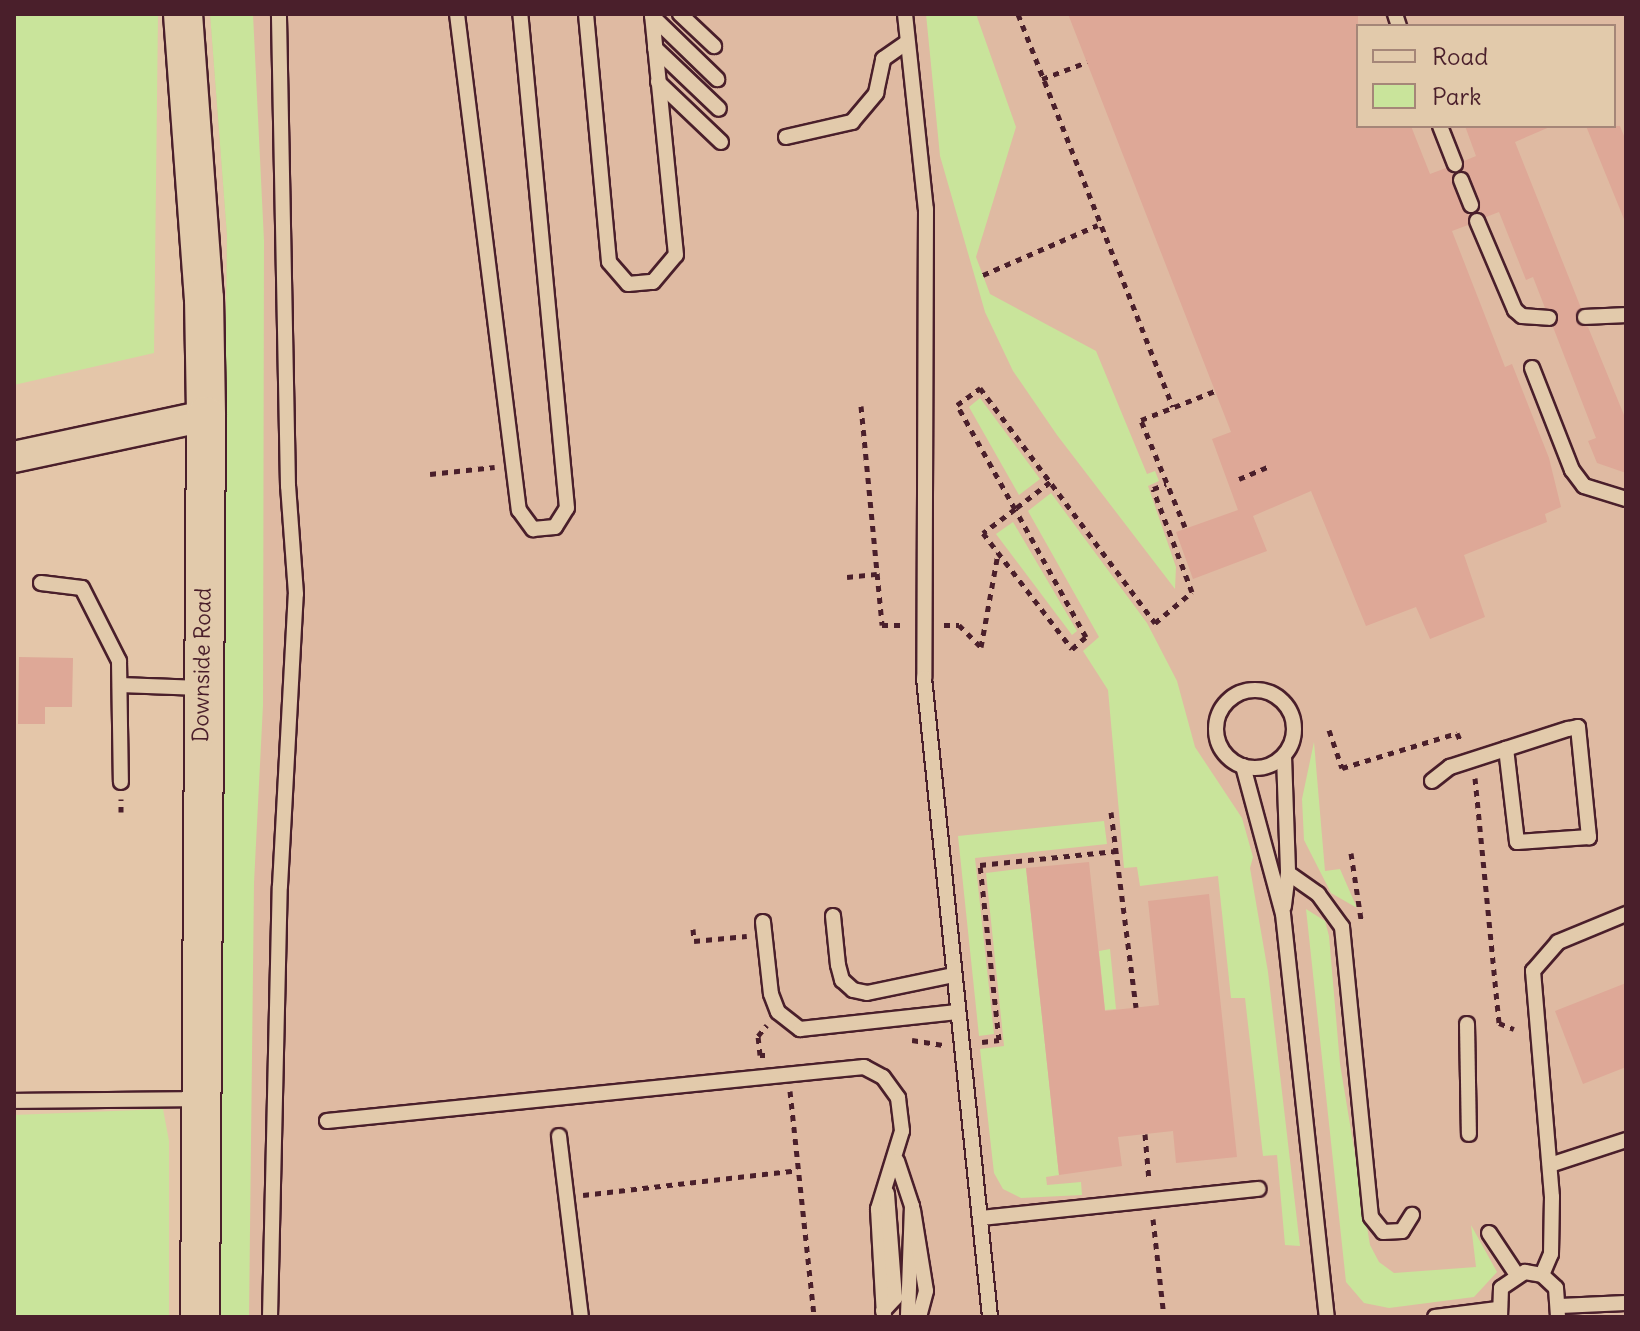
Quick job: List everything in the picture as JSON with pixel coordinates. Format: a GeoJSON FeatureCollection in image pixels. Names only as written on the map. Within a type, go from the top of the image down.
{"type":"FeatureCollection","features":[{"type":"Feature","properties":{"kind":"street","name":"Downside Road"},"geometry":{"type":"LineString","coordinates":[[183,14],[204,298],[206,416],[201,688],[200,1317]]}},
{"type":"Feature","properties":{"kind":"street"},"geometry":{"type":"LineString","coordinates":[[14,457],[206,416]]}},
{"type":"Feature","properties":{"kind":"lane"},"geometry":{"type":"LineString","coordinates":[[270,1317],[280,886],[296,594],[288,486],[279,14]]}},
{"type":"Feature","properties":{"kind":"lane"},"geometry":{"type":"LineString","coordinates":[[457,14],[519,510],[533,529],[555,527],[567,508],[520,14]]}},
{"type":"Feature","properties":{"kind":"lane"},"geometry":{"type":"LineString","coordinates":[[586,14],[609,262],[628,284],[653,282],[676,255],[652,15]]}},
{"type":"Feature","properties":{"kind":"lane"},"geometry":{"type":"LineString","coordinates":[[680,14],[714,46]]}},
{"type":"Feature","properties":{"kind":"lane"},"geometry":{"type":"LineString","coordinates":[[905,14],[926,209],[924,678],[990,1317]]}},
{"type":"Feature","properties":{"kind":"lane"},"geometry":{"type":"LineString","coordinates":[[652,15],[717,79]]}},
{"type":"Feature","properties":{"kind":"lane"},"geometry":{"type":"LineString","coordinates":[[786,137],[852,122],[876,93],[883,59],[907,42]]}},
{"type":"Feature","properties":{"kind":"lane"},"geometry":{"type":"LineString","coordinates":[[655,48],[719,109]]}},
{"type":"Feature","properties":{"kind":"lane"},"geometry":{"type":"LineString","coordinates":[[658,82],[721,142]]}},
{"type":"Feature","properties":{"kind":"lane"},"geometry":{"type":"LineString","coordinates":[[1441,128],[1455,164]]}},
{"type":"Feature","properties":{"kind":"lane"},"geometry":{"type":"LineString","coordinates":[[1461,180],[1471,205]]}},
{"type":"Feature","properties":{"kind":"lane"},"geometry":{"type":"LineString","coordinates":[[1477,221],[1515,310],[1522,316],[1549,318]]}},
{"type":"Feature","properties":{"kind":"lane"},"geometry":{"type":"LineString","coordinates":[[1585,317],[1626,315]]}},
{"type":"Feature","properties":{"kind":"lane"},"geometry":{"type":"LineString","coordinates":[[1532,368],[1572,470],[1584,486],[1626,499]]}},
{"type":"Feature","properties":{"kind":"lane"},"geometry":{"type":"LineString","coordinates":[[41,583],[82,588],[119,661],[121,782]]}},
{"type":"Feature","properties":{"kind":"lane"},"geometry":{"type":"LineString","coordinates":[[120,685],[201,688]]}},
{"type":"Feature","properties":{"kind":"lane"},"geometry":{"type":"LineString","coordinates":[[1283,914],[1288,873],[1284,756],[1294,728],[1286,706],[1267,692],[1239,693],[1221,709],[1216,737],[1231,760],[1243,766],[1269,765],[1284,756]]}},
{"type":"Feature","properties":{"kind":"lane"},"geometry":{"type":"LineString","coordinates":[[1432,781],[1469,761],[1506,749],[1578,727],[1589,837],[1517,842],[1506,749]]}},
{"type":"Feature","properties":{"kind":"lane"},"geometry":{"type":"LineString","coordinates":[[1243,766],[1283,914],[1327,1317]]}},
{"type":"Feature","properties":{"kind":"lane"},"geometry":{"type":"LineString","coordinates":[[1288,873],[1318,894],[1342,927],[1371,1217],[1383,1232],[1402,1231],[1412,1215]]}},
{"type":"Feature","properties":{"kind":"lane"},"geometry":{"type":"LineString","coordinates":[[1542,1275],[1551,1254],[1550,1165],[1533,971],[1558,942],[1626,914]]}},
{"type":"Feature","properties":{"kind":"lane"},"geometry":{"type":"LineString","coordinates":[[833,916],[842,980],[853,990],[867,993],[954,975]]}},
{"type":"Feature","properties":{"kind":"lane"},"geometry":{"type":"LineString","coordinates":[[763,922],[771,994],[778,1012],[800,1029],[957,1012]]}},
{"type":"Feature","properties":{"kind":"lane"},"geometry":{"type":"LineString","coordinates":[[1467,1024],[1469,1134]]}},
{"type":"Feature","properties":{"kind":"lane"},"geometry":{"type":"LineString","coordinates":[[327,1121],[788,1072],[864,1067],[883,1077],[898,1098],[902,1131],[897,1161],[878,1209],[877,1248],[884,1314]]}},
{"type":"Feature","properties":{"kind":"lane"},"geometry":{"type":"LineString","coordinates":[[14,1101],[201,1099]]}},
{"type":"Feature","properties":{"kind":"lane"},"geometry":{"type":"LineString","coordinates":[[559,1136],[581,1317]]}},
{"type":"Feature","properties":{"kind":"lane"},"geometry":{"type":"LineString","coordinates":[[1550,1165],[1626,1140]]}},
{"type":"Feature","properties":{"kind":"lane"},"geometry":{"type":"LineString","coordinates":[[897,1161],[921,1235],[926,1291],[919,1317]]}},
{"type":"Feature","properties":{"kind":"lane"},"geometry":{"type":"LineString","coordinates":[[981,1218],[1258,1189]]}},
{"type":"Feature","properties":{"kind":"lane"},"geometry":{"type":"LineString","coordinates":[[908,1317],[912,1206]]}},
{"type":"Feature","properties":{"kind":"lane"},"geometry":{"type":"LineString","coordinates":[[1489,1233],[1517,1275]]}},
{"type":"Feature","properties":{"kind":"lane"},"geometry":{"type":"LineString","coordinates":[[1435,1317],[1498,1313],[1501,1288],[1517,1275],[1542,1275],[1556,1288],[1559,1312],[1626,1303]]}},
{"type":"Feature","properties":{"kind":"path"},"geometry":{"type":"LineString","coordinates":[[1018,14],[1098,225],[1173,407]]}},
{"type":"Feature","properties":{"kind":"path"},"geometry":{"type":"LineString","coordinates":[[1042,79],[1087,62]]}},
{"type":"Feature","properties":{"kind":"path"},"geometry":{"type":"LineString","coordinates":[[983,275],[1098,225]]}},
{"type":"Feature","properties":{"kind":"path"},"geometry":{"type":"LineString","coordinates":[[1050,482],[1015,509],[983,533],[1072,649],[1086,637],[1015,509],[957,405],[980,388],[1050,482],[1155,623],[1192,592],[1153,489],[1166,484]]}},
{"type":"Feature","properties":{"kind":"path"},"geometry":{"type":"LineString","coordinates":[[1185,527],[1141,420],[1215,391]]}},
{"type":"Feature","properties":{"kind":"path"},"geometry":{"type":"LineString","coordinates":[[861,406],[882,625],[904,625]]}},
{"type":"Feature","properties":{"kind":"path"},"geometry":{"type":"LineString","coordinates":[[430,474],[503,466]]}},
{"type":"Feature","properties":{"kind":"path"},"geometry":{"type":"LineString","coordinates":[[1239,479],[1270,466]]}},
{"type":"Feature","properties":{"kind":"path"},"geometry":{"type":"LineString","coordinates":[[944,625],[959,625],[981,647],[998,552]]}},
{"type":"Feature","properties":{"kind":"path"},"geometry":{"type":"LineString","coordinates":[[847,577],[877,574]]}},
{"type":"Feature","properties":{"kind":"path"},"geometry":{"type":"LineString","coordinates":[[1329,730],[1342,768],[1457,733],[1475,780],[1499,1023],[1514,1029]]}},
{"type":"Feature","properties":{"kind":"path"},"geometry":{"type":"LineString","coordinates":[[1111,812],[1136,1007]]}},
{"type":"Feature","properties":{"kind":"path"},"geometry":{"type":"LineString","coordinates":[[981,1043],[999,1040],[980,865],[1116,851]]}},
{"type":"Feature","properties":{"kind":"path"},"geometry":{"type":"LineString","coordinates":[[767,1025],[758,1036],[760,1055],[786,1059],[814,1317]]}},
{"type":"Feature","properties":{"kind":"path"},"geometry":{"type":"LineString","coordinates":[[1145,1134],[1164,1317]]}},
{"type":"Feature","properties":{"kind":"path"},"geometry":{"type":"LineString","coordinates":[[566,1197],[798,1170]]}},
{"type":"Feature","properties":{"kind":"shaded area"},"geometry":{"type":"Polygon","coordinates":[[[210,14],[1626,14],[1626,1317],[221,1317],[214,1157],[227,236],[210,14]]]}},
{"type":"Feature","properties":{"kind":"green space"},"geometry":{"type":"Polygon","coordinates":[[[14,14],[158,14],[154,353],[14,385],[14,14]]]}},
{"type":"Feature","properties":{"kind":"green space"},"geometry":{"type":"Polygon","coordinates":[[[210,14],[253,14],[264,241],[263,705],[254,883],[249,1317],[221,1317],[214,1157],[227,236],[210,14]]]}},
{"type":"Feature","properties":{"kind":"green space"},"geometry":{"type":"Polygon","coordinates":[[[926,14],[976,14],[1016,127],[976,257],[990,294],[1096,351],[1147,474],[1155,471],[1159,481],[1148,486],[1176,567],[1175,589],[1057,435],[1013,371],[985,312],[940,156],[926,14]]]}},
{"type":"Feature","properties":{"kind":"green space"},"geometry":{"type":"Polygon","coordinates":[[[980,398],[1040,479],[1019,495],[969,407],[980,398]]]}},
{"type":"Feature","properties":{"kind":"green space"},"geometry":{"type":"Polygon","coordinates":[[[1051,493],[1147,623],[1177,681],[1195,747],[1242,818],[1253,857],[1250,868],[1268,972],[1300,1246],[1285,1245],[1277,1155],[1263,1156],[1245,998],[1231,998],[1218,876],[1140,886],[1137,867],[1124,868],[1108,690],[1083,651],[1099,637],[1028,511],[1051,493]]]}},
{"type":"Feature","properties":{"kind":"green space"},"geometry":{"type":"Polygon","coordinates":[[[1013,522],[1077,631],[1072,635],[996,534],[1013,522]]]}},
{"type":"Feature","properties":{"kind":"green space"},"geometry":{"type":"Polygon","coordinates":[[[1314,742],[1325,871],[1340,869],[1357,908],[1331,893],[1304,840],[1302,799],[1314,742]]]}},
{"type":"Feature","properties":{"kind":"green space"},"geometry":{"type":"Polygon","coordinates":[[[1104,821],[1107,844],[975,858],[994,1034],[979,1036],[958,836],[1104,821]]]}},
{"type":"Feature","properties":{"kind":"green space"},"geometry":{"type":"Polygon","coordinates":[[[1026,868],[1059,1175],[1046,1177],[1047,1185],[1081,1182],[1082,1195],[1021,1198],[1003,1189],[994,1173],[980,1049],[1004,1046],[986,873],[1026,868]]]}},
{"type":"Feature","properties":{"kind":"green space"},"geometry":{"type":"Polygon","coordinates":[[[1306,909],[1325,921],[1329,936],[1340,1064],[1370,1245],[1379,1262],[1394,1273],[1476,1267],[1471,1225],[1497,1272],[1474,1297],[1389,1308],[1364,1303],[1346,1282],[1306,909]]]}},
{"type":"Feature","properties":{"kind":"green space"},"geometry":{"type":"Polygon","coordinates":[[[1110,949],[1116,1009],[1105,1010],[1099,951],[1110,949]]]}},
{"type":"Feature","properties":{"kind":"green space"},"geometry":{"type":"Polygon","coordinates":[[[163,1109],[169,1141],[169,1317],[14,1317],[14,1115],[163,1109]]]}},
{"type":"Feature","properties":{"kind":"building"},"geometry":{"type":"Polygon","coordinates":[[[1068,14],[1358,14],[1356,128],[1412,128],[1430,174],[1446,168],[1453,174],[1452,184],[1469,215],[1468,225],[1452,231],[1505,367],[1512,364],[1549,458],[1561,507],[1545,514],[1547,522],[1464,555],[1485,617],[1430,639],[1416,607],[1366,626],[1311,491],[1253,516],[1267,551],[1193,579],[1176,532],[1238,510],[1212,439],[1231,432],[1068,14]]]}},
{"type":"Feature","properties":{"kind":"building"},"geometry":{"type":"Polygon","coordinates":[[[1620,126],[1626,141],[1626,224],[1587,128],[1620,126]]]}},
{"type":"Feature","properties":{"kind":"building"},"geometry":{"type":"Polygon","coordinates":[[[1466,128],[1547,128],[1515,142],[1581,308],[1576,322],[1588,327],[1626,420],[1626,473],[1597,463],[1588,441],[1596,438],[1553,327],[1558,314],[1545,308],[1533,277],[1526,280],[1499,212],[1486,217],[1479,211],[1480,201],[1463,170],[1464,161],[1476,156],[1466,128]]]}},
{"type":"Feature","properties":{"kind":"building"},"geometry":{"type":"Polygon","coordinates":[[[19,657],[73,658],[72,707],[45,707],[45,724],[18,724],[19,657]]]}},
{"type":"Feature","properties":{"kind":"building"},"geometry":{"type":"Polygon","coordinates":[[[1089,862],[1105,1011],[1159,1005],[1148,901],[1209,894],[1237,1157],[1176,1163],[1173,1131],[1118,1137],[1122,1166],[1059,1175],[1026,868],[1089,862]]]}},
{"type":"Feature","properties":{"kind":"building"},"geometry":{"type":"Polygon","coordinates":[[[1626,983],[1626,1067],[1583,1084],[1555,1011],[1626,983]]]}}]}
